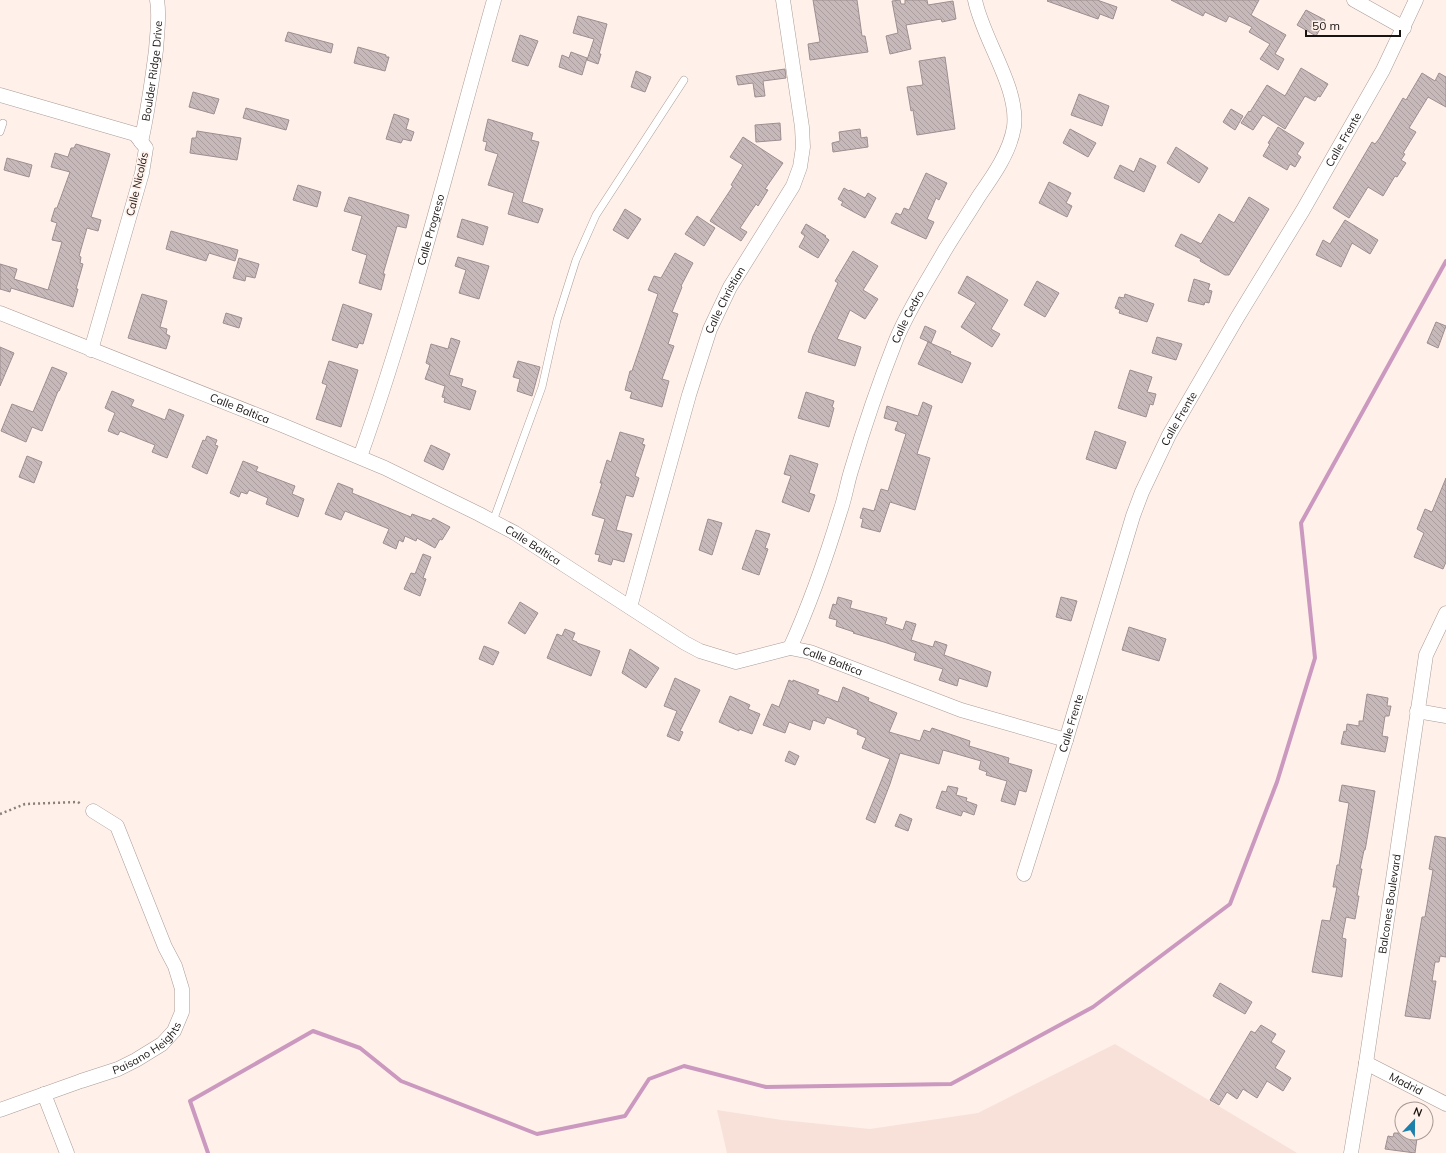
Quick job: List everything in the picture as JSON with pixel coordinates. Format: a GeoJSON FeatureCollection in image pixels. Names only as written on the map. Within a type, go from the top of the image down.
{"type":"FeatureCollection","features":[{"type":"Feature","properties":{"kind":"street","name":"Boulder Ridge Drive"},"geometry":{"type":"LineString","coordinates":[[141,142],[148,113],[155,60],[158,27],[157,0]]}},
{"type":"Feature","properties":{"kind":"street","name":"Calle Progreso"},"geometry":{"type":"LineString","coordinates":[[360,457],[381,400],[428,242],[494,0]]}},
{"type":"Feature","properties":{"kind":"street","name":"Calle Christian"},"geometry":{"type":"LineString","coordinates":[[630,607],[689,395],[710,328],[730,287],[793,186],[800,167],[803,147],[802,127],[783,0]]}},
{"type":"Feature","properties":{"kind":"street","name":"Calle Cedro"},"geometry":{"type":"LineString","coordinates":[[790,648],[809,604],[840,511],[880,381],[896,340],[912,305],[995,172],[1010,143],[1014,126],[1013,109],[1009,89],[983,29],[975,0]]}},
{"type":"Feature","properties":{"kind":"street"},"geometry":{"type":"LineString","coordinates":[[1354,0],[1404,28]]}},
{"type":"Feature","properties":{"kind":"street","name":"Calle Frente"},"geometry":{"type":"LineString","coordinates":[[1024,874],[1134,516],[1142,492],[1158,455],[1237,318],[1303,210],[1383,70],[1416,0]]}},
{"type":"Feature","properties":{"kind":"street","name":"Calle Nicolás"},"geometry":{"type":"LineString","coordinates":[[0,95],[135,134],[146,148],[142,173],[91,350]]}},
{"type":"Feature","properties":{"kind":"street","name":"Calle Baltica"},"geometry":{"type":"LineString","coordinates":[[0,313],[282,425],[385,468],[515,533],[700,652],[736,662],[790,648],[810,652],[825,656],[961,710],[1066,740]]}},
{"type":"Feature","properties":{"kind":"street","name":"Balcones Boulevard"},"geometry":{"type":"LineString","coordinates":[[1351,1153],[1366,1063],[1426,655],[1446,613]]}},
{"type":"Feature","properties":{"kind":"street"},"geometry":{"type":"LineString","coordinates":[[1417,711],[1446,716]]}},
{"type":"Feature","properties":{"kind":"street","name":"Paisano Heights"},"geometry":{"type":"LineString","coordinates":[[0,1110],[118,1069],[136,1060],[162,1044],[174,1031],[182,1012],[182,989],[176,966],[165,947],[117,826],[93,811]]}},
{"type":"Feature","properties":{"kind":"street","name":"Madrid"},"geometry":{"type":"LineString","coordinates":[[1366,1063],[1446,1104]]}},
{"type":"Feature","properties":{"kind":"street"},"geometry":{"type":"LineString","coordinates":[[44,1094],[67,1153]]}},
{"type":"Feature","properties":{"kind":"lane"},"geometry":{"type":"LineString","coordinates":[[493,521],[542,387],[557,320],[576,260],[596,216],[684,80]]}},
{"type":"Feature","properties":{"kind":"lane"},"geometry":{"type":"LineString","coordinates":[[0,132],[3,123]]}},
{"type":"Feature","properties":{"kind":"path"},"geometry":{"type":"LineString","coordinates":[[0,814],[25,804],[78,802],[93,811]]}},
{"type":"Feature","properties":{"kind":"shaded area"},"geometry":{"type":"Polygon","coordinates":[[[1115,1044],[1297,1153],[727,1153],[717,1110],[782,1120],[870,1129],[978,1113],[1115,1044]]]}},
{"type":"Feature","properties":{"kind":"building"},"geometry":{"type":"Polygon","coordinates":[[[813,0],[857,0],[862,36],[865,36],[868,52],[810,60],[808,44],[820,42],[813,0]]]}},
{"type":"Feature","properties":{"kind":"building"},"geometry":{"type":"Polygon","coordinates":[[[900,0],[901,4],[905,4],[905,0],[927,0],[928,5],[953,1],[956,19],[942,22],[941,19],[906,25],[911,49],[890,54],[886,36],[898,33],[892,1],[900,0]]]}},
{"type":"Feature","properties":{"kind":"building"},"geometry":{"type":"Polygon","coordinates":[[[1097,0],[1117,7],[1113,19],[1100,14],[1098,19],[1047,1],[1097,0]]]}},
{"type":"Feature","properties":{"kind":"building"},"geometry":{"type":"Polygon","coordinates":[[[1171,0],[1259,0],[1251,15],[1286,35],[1275,54],[1284,59],[1278,70],[1260,59],[1270,44],[1249,32],[1252,27],[1229,16],[1226,22],[1205,12],[1203,16],[1171,0]]]}},
{"type":"Feature","properties":{"kind":"building"},"geometry":{"type":"Polygon","coordinates":[[[1306,10],[1325,20],[1316,36],[1297,25],[1306,10]]]}},
{"type":"Feature","properties":{"kind":"building"},"geometry":{"type":"Polygon","coordinates":[[[578,16],[607,24],[599,54],[601,54],[598,64],[587,60],[594,39],[573,33],[578,16]]]}},
{"type":"Feature","properties":{"kind":"building"},"geometry":{"type":"Polygon","coordinates":[[[288,32],[333,44],[331,53],[285,41],[288,32]]]}},
{"type":"Feature","properties":{"kind":"building"},"geometry":{"type":"Polygon","coordinates":[[[520,35],[538,41],[528,66],[512,61],[520,35]]]}},
{"type":"Feature","properties":{"kind":"building"},"geometry":{"type":"Polygon","coordinates":[[[358,47],[389,57],[385,71],[354,63],[358,47]]]}},
{"type":"Feature","properties":{"kind":"building"},"geometry":{"type":"Polygon","coordinates":[[[571,52],[587,58],[582,75],[559,67],[562,55],[569,58],[571,52]]]}},
{"type":"Feature","properties":{"kind":"building"},"geometry":{"type":"Polygon","coordinates":[[[945,57],[955,129],[917,135],[907,87],[923,85],[919,61],[945,57]]]}},
{"type":"Feature","properties":{"kind":"building"},"geometry":{"type":"Polygon","coordinates":[[[1301,68],[1328,84],[1320,97],[1318,96],[1315,101],[1305,96],[1285,129],[1263,115],[1253,130],[1241,123],[1249,111],[1250,112],[1267,85],[1285,96],[1301,68]]]}},
{"type":"Feature","properties":{"kind":"building"},"geometry":{"type":"Polygon","coordinates":[[[785,69],[786,78],[763,81],[765,96],[755,97],[753,83],[738,85],[736,76],[785,69]]]}},
{"type":"Feature","properties":{"kind":"building"},"geometry":{"type":"Polygon","coordinates":[[[636,71],[651,77],[645,92],[631,87],[636,71]]]}},
{"type":"Feature","properties":{"kind":"building"},"geometry":{"type":"Polygon","coordinates":[[[1422,73],[1435,81],[1439,73],[1446,77],[1446,107],[1428,97],[1409,128],[1416,132],[1403,153],[1405,154],[1401,160],[1406,163],[1397,177],[1395,176],[1383,196],[1368,187],[1349,218],[1333,208],[1372,142],[1375,144],[1379,139],[1403,98],[1406,100],[1422,73]]]}},
{"type":"Feature","properties":{"kind":"building"},"geometry":{"type":"Polygon","coordinates":[[[193,92],[219,99],[214,114],[189,107],[193,92]]]}},
{"type":"Feature","properties":{"kind":"building"},"geometry":{"type":"Polygon","coordinates":[[[1079,94],[1109,106],[1102,126],[1071,115],[1079,94]]]}},
{"type":"Feature","properties":{"kind":"building"},"geometry":{"type":"Polygon","coordinates":[[[246,108],[289,120],[286,130],[243,118],[246,108]]]}},
{"type":"Feature","properties":{"kind":"building"},"geometry":{"type":"Polygon","coordinates":[[[1231,109],[1243,116],[1235,130],[1223,122],[1231,109]]]}},
{"type":"Feature","properties":{"kind":"building"},"geometry":{"type":"Polygon","coordinates":[[[394,114],[409,119],[406,129],[414,132],[411,141],[403,139],[401,143],[386,139],[394,114]]]}},
{"type":"Feature","properties":{"kind":"building"},"geometry":{"type":"Polygon","coordinates":[[[488,119],[533,133],[531,140],[539,142],[522,202],[543,209],[538,223],[508,214],[514,193],[488,185],[498,154],[485,150],[487,142],[483,141],[488,119]]]}},
{"type":"Feature","properties":{"kind":"building"},"geometry":{"type":"Polygon","coordinates":[[[780,123],[781,140],[756,142],[755,125],[780,123]]]}},
{"type":"Feature","properties":{"kind":"building"},"geometry":{"type":"Polygon","coordinates":[[[1278,127],[1304,143],[1297,154],[1301,157],[1295,167],[1290,164],[1287,170],[1263,156],[1270,144],[1268,143],[1278,127]]]}},
{"type":"Feature","properties":{"kind":"building"},"geometry":{"type":"Polygon","coordinates":[[[860,129],[861,138],[867,137],[868,147],[833,152],[832,143],[840,141],[839,132],[860,129]]]}},
{"type":"Feature","properties":{"kind":"building"},"geometry":{"type":"Polygon","coordinates":[[[1070,129],[1096,143],[1088,157],[1063,143],[1070,129]]]}},
{"type":"Feature","properties":{"kind":"building"},"geometry":{"type":"Polygon","coordinates":[[[197,131],[241,138],[237,160],[190,153],[192,138],[196,138],[197,131]]]}},
{"type":"Feature","properties":{"kind":"building"},"geometry":{"type":"Polygon","coordinates":[[[743,137],[783,163],[765,189],[768,190],[758,206],[756,204],[740,228],[747,232],[741,241],[710,221],[733,186],[731,185],[743,165],[730,157],[743,137]]]}},
{"type":"Feature","properties":{"kind":"building"},"geometry":{"type":"Polygon","coordinates":[[[76,144],[110,154],[91,217],[101,220],[98,231],[87,228],[79,256],[81,257],[80,263],[83,264],[73,307],[11,288],[10,292],[0,289],[0,264],[17,269],[14,279],[48,290],[62,242],[52,240],[57,223],[51,221],[70,172],[51,167],[55,153],[68,157],[71,148],[74,148],[76,144]]]}},
{"type":"Feature","properties":{"kind":"building"},"geometry":{"type":"Polygon","coordinates":[[[1176,147],[1208,168],[1199,183],[1167,163],[1176,147]]]}},
{"type":"Feature","properties":{"kind":"building"},"geometry":{"type":"Polygon","coordinates":[[[7,158],[32,165],[29,177],[4,170],[7,158]]]}},
{"type":"Feature","properties":{"kind":"building"},"geometry":{"type":"Polygon","coordinates":[[[1140,158],[1156,166],[1144,192],[1114,178],[1120,165],[1134,172],[1140,158]]]}},
{"type":"Feature","properties":{"kind":"building"},"geometry":{"type":"Polygon","coordinates":[[[926,173],[947,183],[939,200],[936,198],[927,219],[934,222],[926,239],[891,223],[896,213],[901,215],[904,208],[909,210],[926,173]]]}},
{"type":"Feature","properties":{"kind":"building"},"geometry":{"type":"Polygon","coordinates":[[[1049,182],[1071,193],[1066,203],[1072,206],[1067,217],[1039,203],[1049,182]]]}},
{"type":"Feature","properties":{"kind":"building"},"geometry":{"type":"Polygon","coordinates":[[[298,185],[321,192],[317,207],[293,200],[298,185]]]}},
{"type":"Feature","properties":{"kind":"building"},"geometry":{"type":"Polygon","coordinates":[[[844,188],[865,198],[868,193],[876,198],[865,218],[841,205],[843,202],[838,199],[844,188]]]}},
{"type":"Feature","properties":{"kind":"building"},"geometry":{"type":"Polygon","coordinates":[[[349,197],[409,215],[406,228],[397,226],[383,274],[385,274],[381,290],[359,283],[367,255],[352,250],[362,216],[344,211],[349,197]]]}},
{"type":"Feature","properties":{"kind":"building"},"geometry":{"type":"Polygon","coordinates":[[[1249,197],[1269,209],[1229,275],[1225,275],[1200,261],[1201,259],[1175,246],[1181,234],[1201,244],[1219,214],[1234,223],[1249,197]]]}},
{"type":"Feature","properties":{"kind":"building"},"geometry":{"type":"Polygon","coordinates":[[[625,209],[641,219],[628,239],[613,230],[625,209]]]}},
{"type":"Feature","properties":{"kind":"building"},"geometry":{"type":"Polygon","coordinates":[[[697,216],[715,228],[704,246],[685,234],[697,216]]]}},
{"type":"Feature","properties":{"kind":"building"},"geometry":{"type":"Polygon","coordinates":[[[462,219],[488,227],[483,245],[457,237],[462,219]]]}},
{"type":"Feature","properties":{"kind":"building"},"geometry":{"type":"Polygon","coordinates":[[[1345,220],[1378,240],[1370,254],[1352,243],[1341,267],[1316,255],[1323,240],[1330,244],[1345,220]]]}},
{"type":"Feature","properties":{"kind":"building"},"geometry":{"type":"Polygon","coordinates":[[[806,224],[826,236],[825,237],[829,240],[818,258],[799,247],[805,236],[801,233],[806,224]]]}},
{"type":"Feature","properties":{"kind":"building"},"geometry":{"type":"Polygon","coordinates":[[[171,231],[238,250],[235,261],[209,253],[206,261],[166,249],[171,231]]]}},
{"type":"Feature","properties":{"kind":"building"},"geometry":{"type":"Polygon","coordinates":[[[853,251],[878,266],[863,290],[878,299],[865,319],[850,310],[837,339],[861,347],[855,366],[808,352],[813,336],[838,283],[835,281],[853,251]]]}},
{"type":"Feature","properties":{"kind":"building"},"geometry":{"type":"Polygon","coordinates":[[[675,253],[693,263],[681,286],[682,287],[672,312],[678,314],[668,344],[674,346],[662,379],[669,381],[662,407],[630,398],[632,392],[625,390],[630,371],[632,371],[658,294],[648,290],[654,276],[661,278],[675,253]]]}},
{"type":"Feature","properties":{"kind":"building"},"geometry":{"type":"Polygon","coordinates":[[[458,257],[489,266],[479,299],[459,293],[466,270],[455,266],[458,257]]]}},
{"type":"Feature","properties":{"kind":"building"},"geometry":{"type":"Polygon","coordinates":[[[239,258],[259,264],[255,278],[246,276],[245,281],[233,278],[239,258]]]}},
{"type":"Feature","properties":{"kind":"building"},"geometry":{"type":"Polygon","coordinates":[[[967,276],[1008,300],[991,329],[1000,334],[992,347],[961,327],[976,303],[958,293],[967,276]]]}},
{"type":"Feature","properties":{"kind":"building"},"geometry":{"type":"Polygon","coordinates":[[[1194,279],[1210,284],[1208,290],[1212,291],[1209,303],[1205,302],[1204,305],[1188,301],[1194,279]]]}},
{"type":"Feature","properties":{"kind":"building"},"geometry":{"type":"Polygon","coordinates":[[[1037,281],[1059,293],[1045,317],[1024,305],[1037,281]]]}},
{"type":"Feature","properties":{"kind":"building"},"geometry":{"type":"Polygon","coordinates":[[[142,294],[167,301],[160,327],[167,329],[166,334],[170,336],[166,349],[128,338],[142,294]]]}},
{"type":"Feature","properties":{"kind":"building"},"geometry":{"type":"Polygon","coordinates":[[[1125,294],[1154,304],[1147,322],[1119,313],[1120,310],[1115,308],[1119,297],[1124,298],[1125,294]]]}},
{"type":"Feature","properties":{"kind":"building"},"geometry":{"type":"Polygon","coordinates":[[[343,304],[372,314],[363,344],[359,343],[357,348],[332,340],[343,304]]]}},
{"type":"Feature","properties":{"kind":"building"},"geometry":{"type":"Polygon","coordinates":[[[226,313],[242,318],[239,328],[223,323],[226,313]]]}},
{"type":"Feature","properties":{"kind":"building"},"geometry":{"type":"Polygon","coordinates":[[[1436,322],[1446,326],[1438,348],[1427,343],[1436,322]]]}},
{"type":"Feature","properties":{"kind":"building"},"geometry":{"type":"Polygon","coordinates":[[[925,326],[936,331],[931,343],[920,338],[925,326]]]}},
{"type":"Feature","properties":{"kind":"building"},"geometry":{"type":"Polygon","coordinates":[[[1157,337],[1182,344],[1176,360],[1152,353],[1157,337]]]}},
{"type":"Feature","properties":{"kind":"building"},"geometry":{"type":"Polygon","coordinates":[[[451,338],[460,341],[449,375],[463,379],[461,386],[476,391],[470,410],[444,402],[445,398],[442,397],[445,386],[425,379],[430,365],[426,363],[431,344],[448,349],[451,338]]]}},
{"type":"Feature","properties":{"kind":"building"},"geometry":{"type":"Polygon","coordinates":[[[928,342],[971,363],[962,383],[918,364],[928,342]]]}},
{"type":"Feature","properties":{"kind":"building"},"geometry":{"type":"Polygon","coordinates":[[[0,347],[14,353],[0,386],[0,347]]]}},
{"type":"Feature","properties":{"kind":"building"},"geometry":{"type":"Polygon","coordinates":[[[329,361],[358,370],[341,427],[316,419],[327,385],[322,383],[329,361]]]}},
{"type":"Feature","properties":{"kind":"building"},"geometry":{"type":"Polygon","coordinates":[[[518,361],[540,367],[532,396],[517,391],[520,379],[513,377],[518,361]]]}},
{"type":"Feature","properties":{"kind":"building"},"geometry":{"type":"Polygon","coordinates":[[[52,367],[67,373],[42,431],[32,427],[26,442],[1,431],[12,404],[33,412],[52,367]]]}},
{"type":"Feature","properties":{"kind":"building"},"geometry":{"type":"Polygon","coordinates":[[[1130,370],[1152,377],[1147,392],[1156,394],[1153,405],[1150,404],[1146,417],[1118,408],[1130,370]]]}},
{"type":"Feature","properties":{"kind":"building"},"geometry":{"type":"Polygon","coordinates":[[[112,391],[134,400],[131,406],[165,420],[169,409],[184,415],[167,458],[152,452],[155,445],[120,431],[118,435],[108,431],[115,413],[105,408],[112,391]]]}},
{"type":"Feature","properties":{"kind":"building"},"geometry":{"type":"Polygon","coordinates":[[[806,392],[834,401],[832,407],[834,408],[829,427],[798,418],[806,392]]]}},
{"type":"Feature","properties":{"kind":"building"},"geometry":{"type":"Polygon","coordinates":[[[923,402],[932,406],[917,454],[930,458],[915,510],[890,502],[880,532],[861,527],[863,519],[860,518],[863,508],[874,511],[881,489],[888,491],[906,434],[895,430],[898,422],[884,418],[887,406],[918,416],[923,402]]]}},
{"type":"Feature","properties":{"kind":"building"},"geometry":{"type":"Polygon","coordinates":[[[1095,431],[1126,442],[1116,469],[1086,459],[1095,431]]]}},
{"type":"Feature","properties":{"kind":"building"},"geometry":{"type":"Polygon","coordinates":[[[620,432],[644,439],[642,444],[645,445],[635,476],[639,478],[633,497],[626,495],[616,530],[632,534],[624,562],[613,559],[611,565],[598,561],[600,555],[595,554],[605,519],[592,515],[602,483],[600,483],[607,460],[611,462],[620,432]]]}},
{"type":"Feature","properties":{"kind":"building"},"geometry":{"type":"Polygon","coordinates":[[[207,436],[217,440],[215,445],[218,446],[207,474],[192,467],[203,440],[205,441],[207,436]]]}},
{"type":"Feature","properties":{"kind":"building"},"geometry":{"type":"Polygon","coordinates":[[[431,445],[450,454],[443,470],[424,461],[431,445]]]}},
{"type":"Feature","properties":{"kind":"building"},"geometry":{"type":"Polygon","coordinates":[[[790,455],[818,464],[809,493],[815,495],[809,512],[782,502],[791,476],[784,474],[790,455]]]}},
{"type":"Feature","properties":{"kind":"building"},"geometry":{"type":"Polygon","coordinates":[[[27,456],[42,462],[34,483],[19,477],[27,456]]]}},
{"type":"Feature","properties":{"kind":"building"},"geometry":{"type":"Polygon","coordinates":[[[243,461],[258,467],[256,471],[295,486],[292,494],[304,499],[298,517],[266,504],[268,498],[249,490],[247,494],[241,492],[239,497],[230,493],[243,461]]]}},
{"type":"Feature","properties":{"kind":"building"},"geometry":{"type":"Polygon","coordinates":[[[1446,478],[1446,562],[1443,569],[1414,557],[1424,533],[1417,529],[1425,509],[1432,512],[1446,478]]]}},
{"type":"Feature","properties":{"kind":"building"},"geometry":{"type":"Polygon","coordinates":[[[338,483],[353,489],[352,493],[411,517],[412,514],[431,521],[433,518],[450,527],[435,548],[417,538],[416,541],[405,536],[403,542],[399,540],[396,549],[383,543],[389,529],[345,511],[341,520],[325,514],[338,483]]]}},
{"type":"Feature","properties":{"kind":"building"},"geometry":{"type":"Polygon","coordinates":[[[708,519],[722,523],[712,555],[699,550],[708,519]]]}},
{"type":"Feature","properties":{"kind":"building"},"geometry":{"type":"Polygon","coordinates":[[[756,530],[770,534],[765,548],[768,549],[759,575],[742,569],[756,530]]]}},
{"type":"Feature","properties":{"kind":"building"},"geometry":{"type":"Polygon","coordinates":[[[423,554],[431,557],[423,578],[426,579],[420,596],[404,589],[411,573],[415,574],[423,554]]]}},
{"type":"Feature","properties":{"kind":"building"},"geometry":{"type":"Polygon","coordinates":[[[838,597],[852,601],[850,608],[887,618],[885,624],[903,630],[906,621],[916,624],[911,640],[933,647],[935,641],[947,645],[944,655],[991,672],[987,687],[959,678],[957,686],[939,680],[943,669],[914,660],[916,653],[836,626],[837,620],[829,618],[833,604],[836,605],[838,597]]]}},
{"type":"Feature","properties":{"kind":"building"},"geometry":{"type":"Polygon","coordinates":[[[1061,597],[1077,601],[1071,621],[1056,617],[1061,597]]]}},
{"type":"Feature","properties":{"kind":"building"},"geometry":{"type":"Polygon","coordinates":[[[520,602],[538,613],[525,634],[508,623],[520,602]]]}},
{"type":"Feature","properties":{"kind":"building"},"geometry":{"type":"Polygon","coordinates":[[[1129,627],[1166,639],[1159,661],[1122,650],[1129,627]]]}},
{"type":"Feature","properties":{"kind":"building"},"geometry":{"type":"Polygon","coordinates":[[[565,629],[575,633],[572,640],[600,651],[591,676],[547,658],[557,634],[562,636],[565,629]]]}},
{"type":"Feature","properties":{"kind":"building"},"geometry":{"type":"Polygon","coordinates":[[[484,646],[499,652],[493,665],[479,659],[484,646]]]}},
{"type":"Feature","properties":{"kind":"building"},"geometry":{"type":"Polygon","coordinates":[[[630,649],[659,668],[646,688],[622,673],[630,649]]]}},
{"type":"Feature","properties":{"kind":"building"},"geometry":{"type":"Polygon","coordinates":[[[675,678],[700,690],[680,731],[683,732],[679,741],[667,736],[677,711],[664,706],[675,678]]]}},
{"type":"Feature","properties":{"kind":"building"},"geometry":{"type":"Polygon","coordinates":[[[789,680],[793,682],[793,680],[819,690],[817,694],[838,702],[843,687],[869,698],[868,701],[897,713],[889,732],[920,741],[924,730],[930,732],[932,728],[970,741],[969,746],[1009,758],[1008,763],[1032,770],[1026,792],[1019,790],[1015,805],[1001,801],[1007,781],[986,775],[987,772],[979,769],[981,761],[943,750],[939,764],[900,753],[875,823],[866,819],[890,759],[862,748],[866,738],[857,734],[858,730],[827,717],[824,724],[813,720],[810,730],[789,722],[785,733],[763,725],[772,704],[779,707],[789,680]]]}},
{"type":"Feature","properties":{"kind":"building"},"geometry":{"type":"Polygon","coordinates":[[[1367,694],[1388,698],[1387,706],[1391,706],[1389,716],[1385,716],[1382,736],[1388,737],[1385,752],[1341,744],[1344,731],[1346,732],[1347,724],[1359,726],[1359,721],[1363,721],[1367,694]]]}},
{"type":"Feature","properties":{"kind":"building"},"geometry":{"type":"Polygon","coordinates":[[[730,696],[750,705],[748,709],[760,714],[752,734],[739,729],[739,731],[719,722],[730,696]]]}},
{"type":"Feature","properties":{"kind":"building"},"geometry":{"type":"Polygon","coordinates":[[[789,751],[799,756],[795,765],[785,761],[789,751]]]}},
{"type":"Feature","properties":{"kind":"building"},"geometry":{"type":"Polygon","coordinates":[[[1342,785],[1375,791],[1366,845],[1360,869],[1362,869],[1357,896],[1359,896],[1355,919],[1346,917],[1342,938],[1346,939],[1342,977],[1312,972],[1322,920],[1330,921],[1337,887],[1333,887],[1337,865],[1339,865],[1349,803],[1339,801],[1342,785]]]}},
{"type":"Feature","properties":{"kind":"building"},"geometry":{"type":"Polygon","coordinates":[[[948,786],[958,788],[956,795],[967,798],[966,801],[977,805],[974,815],[963,811],[961,816],[936,808],[942,791],[946,792],[948,786]]]}},
{"type":"Feature","properties":{"kind":"building"},"geometry":{"type":"Polygon","coordinates":[[[900,814],[912,819],[908,831],[895,826],[900,814]]]}},
{"type":"Feature","properties":{"kind":"building"},"geometry":{"type":"Polygon","coordinates":[[[1435,836],[1446,838],[1446,957],[1440,956],[1439,962],[1435,962],[1432,981],[1436,981],[1430,1019],[1405,1016],[1422,917],[1425,917],[1433,870],[1429,869],[1435,836]]]}},
{"type":"Feature","properties":{"kind":"building"},"geometry":{"type":"Polygon","coordinates":[[[1220,983],[1252,1002],[1245,1014],[1213,996],[1220,983]]]}},
{"type":"Feature","properties":{"kind":"building"},"geometry":{"type":"Polygon","coordinates":[[[1261,1025],[1276,1034],[1271,1042],[1285,1051],[1275,1068],[1291,1078],[1283,1091],[1267,1081],[1257,1098],[1243,1089],[1237,1099],[1227,1092],[1219,1105],[1210,1100],[1251,1031],[1255,1033],[1261,1025]]]}},
{"type":"Feature","properties":{"kind":"building"},"geometry":{"type":"Polygon","coordinates":[[[1394,1133],[1394,1141],[1417,1141],[1415,1153],[1385,1149],[1388,1136],[1393,1137],[1394,1133]]]}},
{"type":"Feature","properties":{"kind":"waterway"},"geometry":{"type":"LineString","coordinates":[[208,1153],[190,1101],[313,1031],[360,1048],[401,1081],[537,1134],[625,1116],[649,1079],[684,1066],[766,1087],[951,1084],[1093,1007],[1230,904],[1277,782],[1315,658],[1301,523],[1446,261]]}}]}
